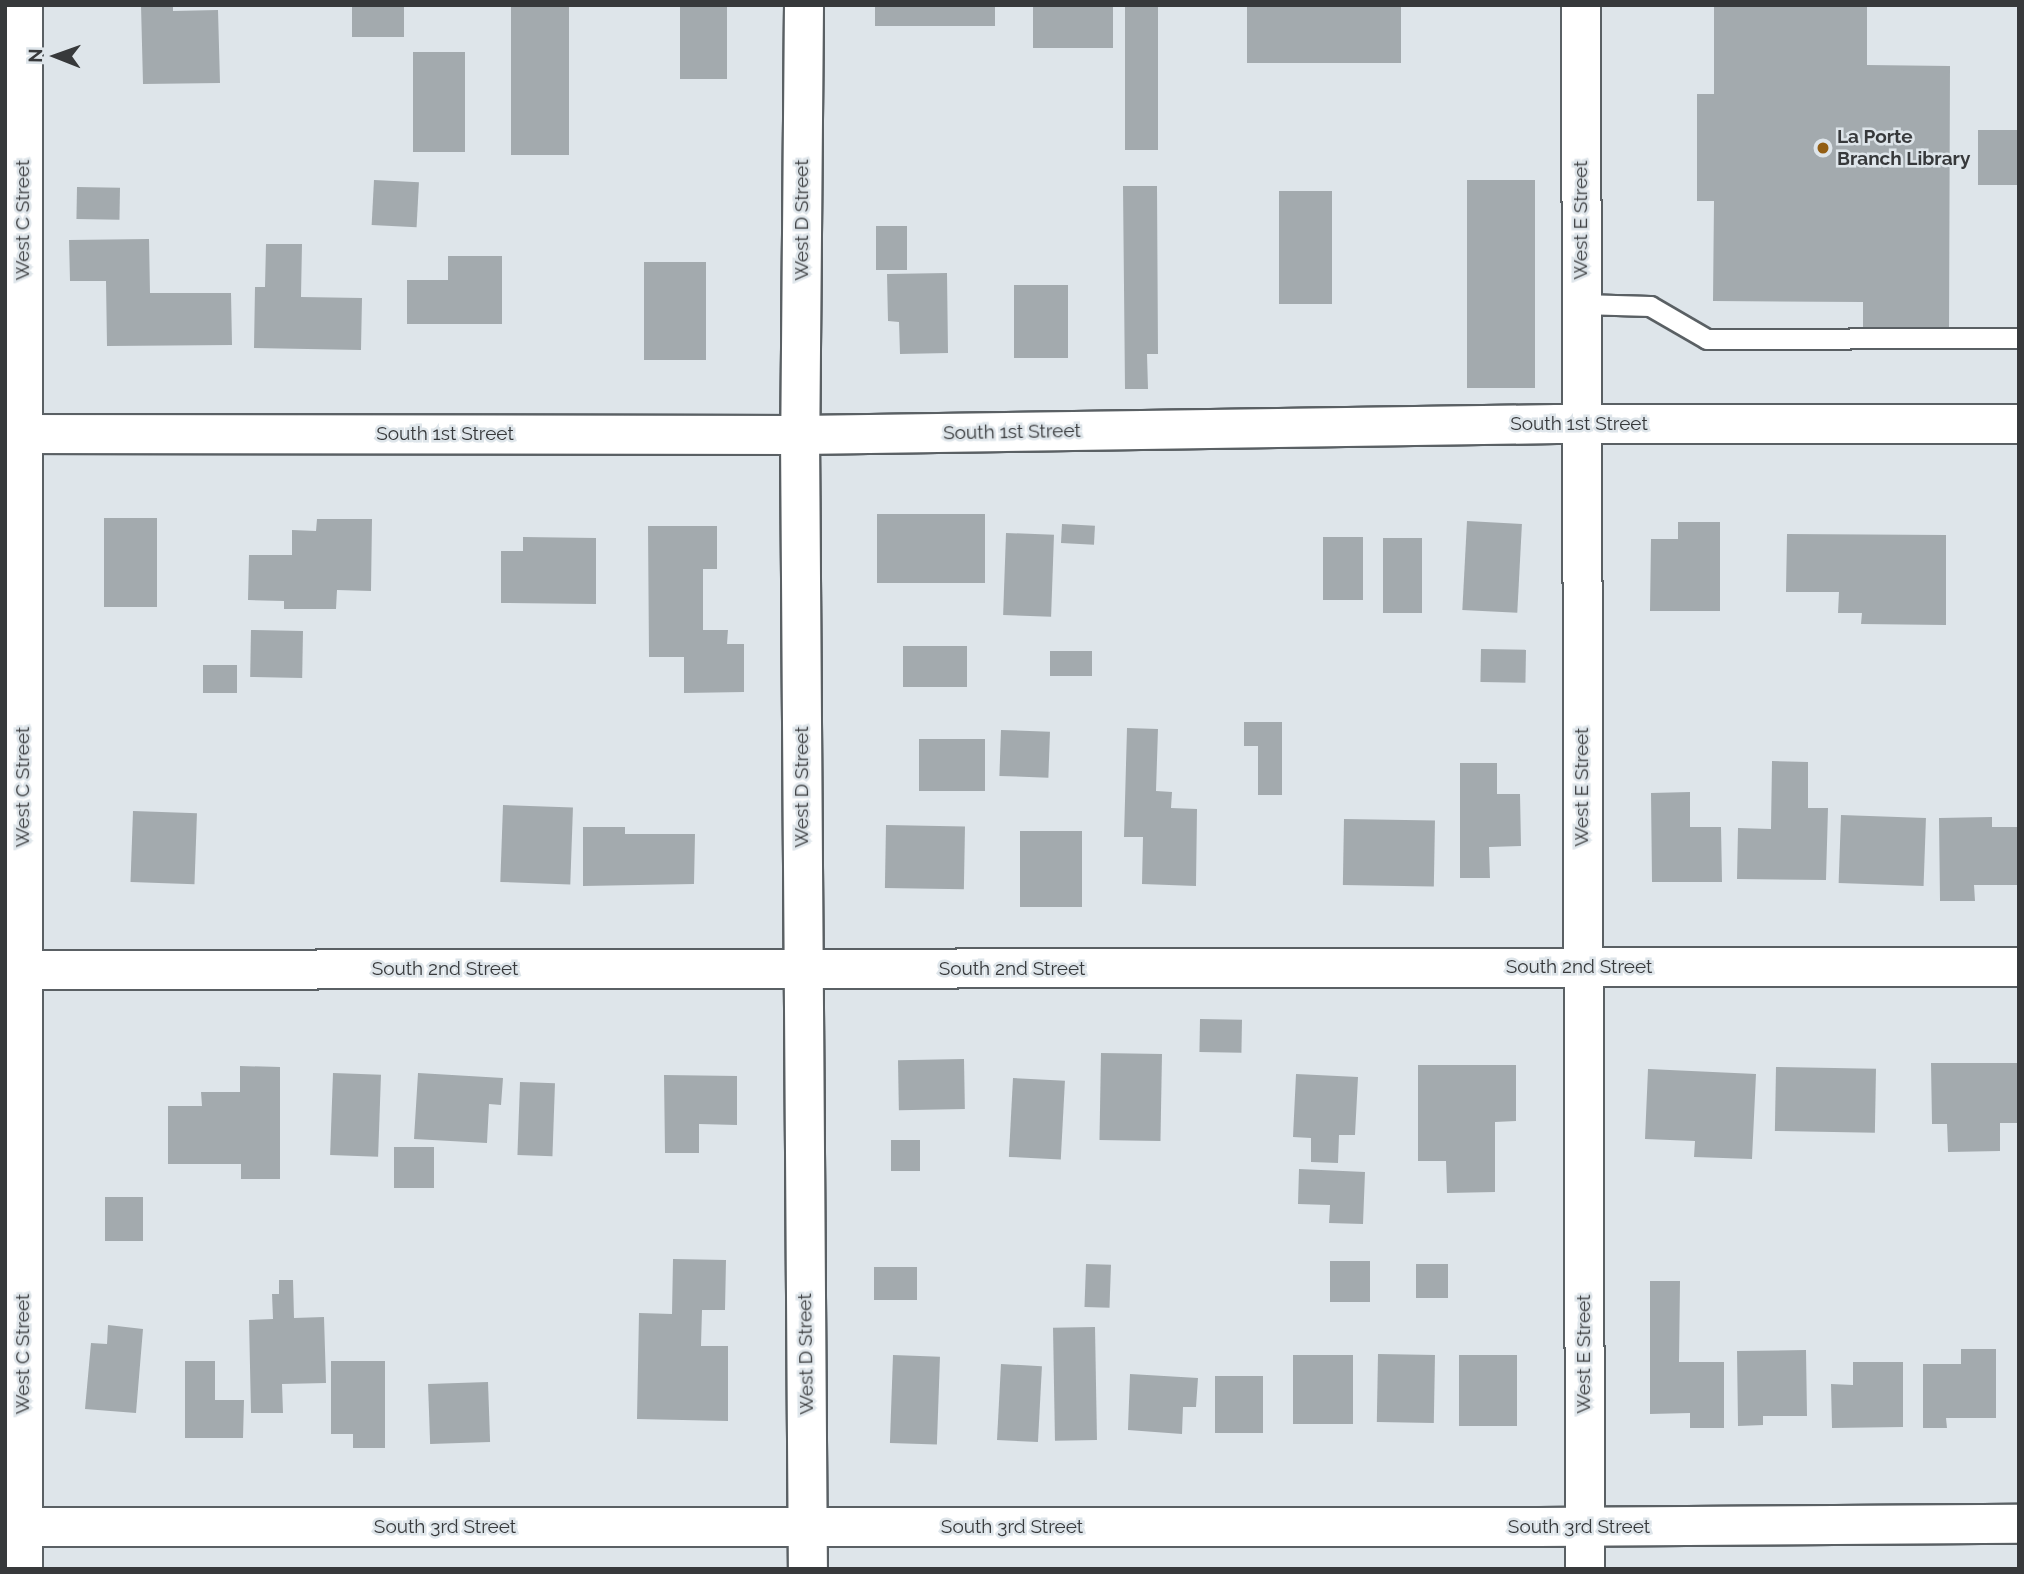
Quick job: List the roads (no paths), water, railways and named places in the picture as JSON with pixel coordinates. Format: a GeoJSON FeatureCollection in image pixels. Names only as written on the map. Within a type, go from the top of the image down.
{"type":"FeatureCollection","features":[{"type":"Feature","properties":{"kind":"street","name":"West C Street"},"geometry":{"type":"LineString","coordinates":[[23,5],[14,434],[14,1527],[23,1569]]}},
{"type":"Feature","properties":{"kind":"street","name":"West D Street"},"geometry":{"type":"LineString","coordinates":[[804,5],[800,435],[808,1569]]}},
{"type":"Feature","properties":{"kind":"street","name":"West E Street"},"geometry":{"type":"LineString","coordinates":[[1581,5],[1585,1569]]}},
{"type":"Feature","properties":{"kind":"street","name":"South 1st Street"},"geometry":{"type":"LineString","coordinates":[[14,434],[800,435],[1580,424],[2019,424]]}},
{"type":"Feature","properties":{"kind":"street","name":"South 2nd Street"},"geometry":{"type":"LineString","coordinates":[[14,970],[2019,967]]}},
{"type":"Feature","properties":{"kind":"street","name":"South 3rd Street"},"geometry":{"type":"LineString","coordinates":[[14,1527],[1585,1527],[2019,1524]]}},
{"type":"Feature","properties":{"kind":"lane"},"geometry":{"type":"LineString","coordinates":[[1581,304],[1650,306],[1707,339],[2019,338]]}},
{"type":"Feature","properties":{"kind":"place","name":"La Porte Branch Library"},"geometry":{"type":"Point","coordinates":[1823,148]}}]}
